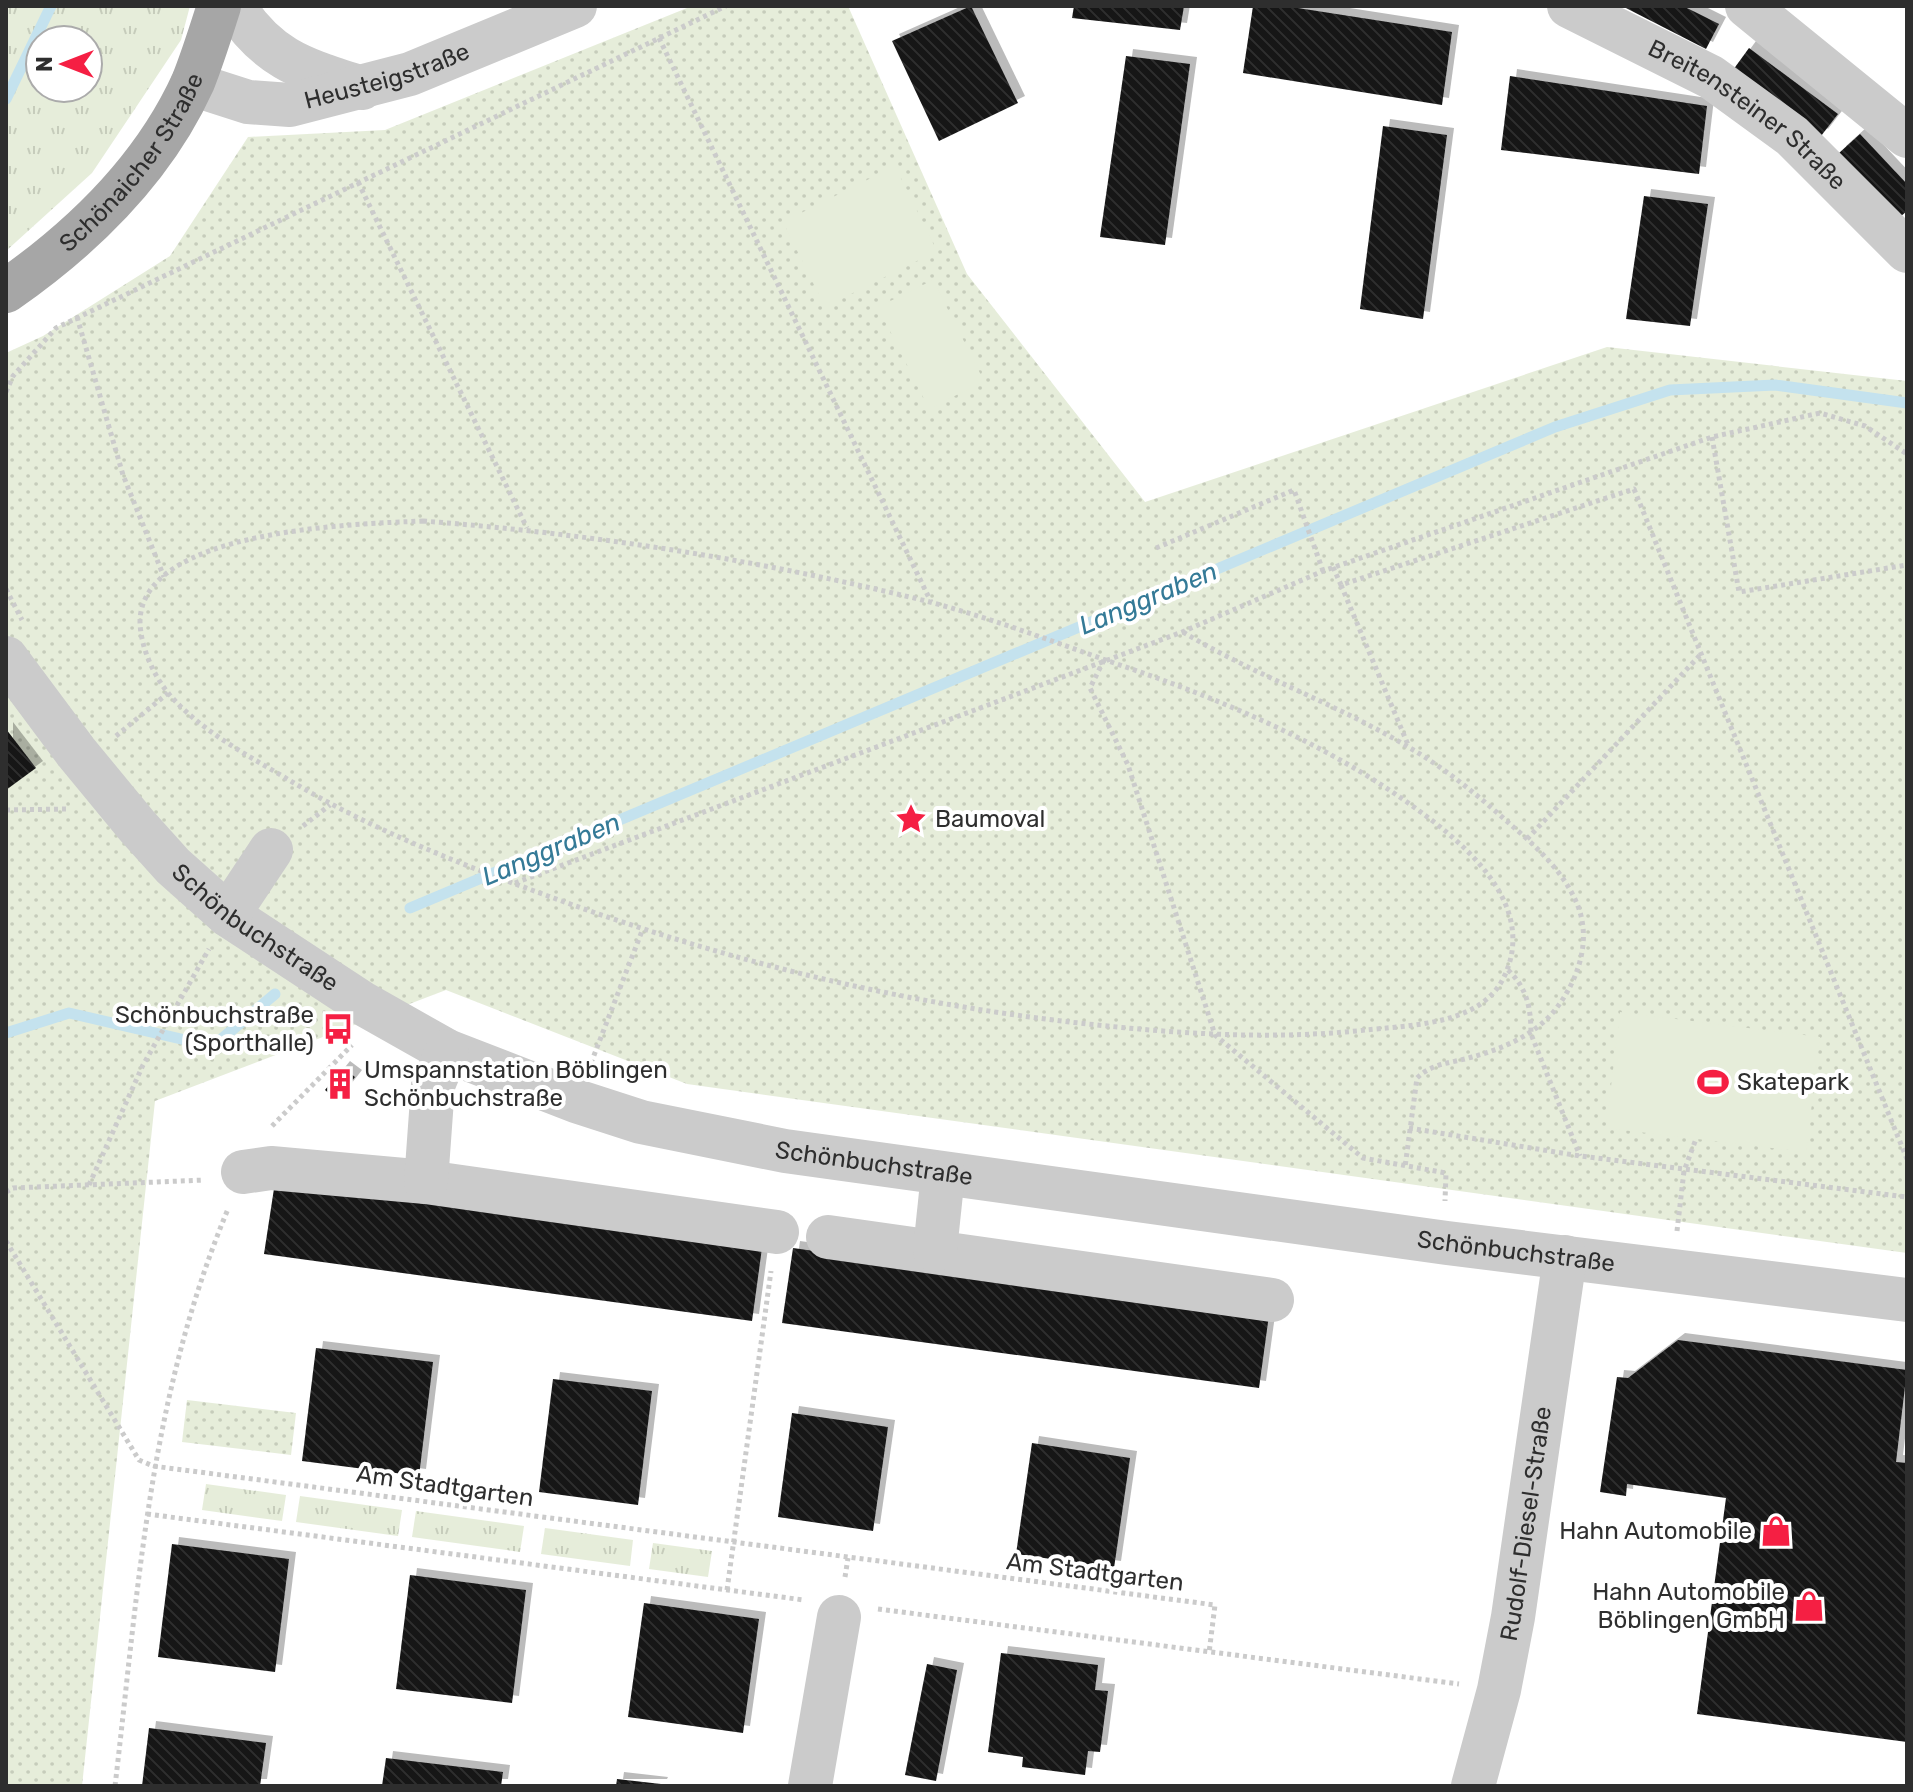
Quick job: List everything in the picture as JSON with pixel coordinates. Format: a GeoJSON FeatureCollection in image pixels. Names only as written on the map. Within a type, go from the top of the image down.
{"type":"FeatureCollection","features":[{"type":"Feature","properties":{"kind":"main road","name":"Schönaicher Straße"},"geometry":{"type":"LineString","coordinates":[[6,291],[53,259],[139,168],[192,84],[219,6]]}},
{"type":"Feature","properties":{"kind":"street"},"geometry":{"type":"LineString","coordinates":[[234,6],[266,48],[303,69],[364,89]]}},
{"type":"Feature","properties":{"kind":"street","name":"Heusteigstraße"},"geometry":{"type":"LineString","coordinates":[[192,84],[248,102],[290,105],[364,89],[410,74],[575,6]]}},
{"type":"Feature","properties":{"kind":"street","name":"Breitensteiner Straße"},"geometry":{"type":"LineString","coordinates":[[1569,6],[1711,77],[1792,136],[1907,251]]}},
{"type":"Feature","properties":{"kind":"street"},"geometry":{"type":"LineString","coordinates":[[1747,6],[1907,136]]}},
{"type":"Feature","properties":{"kind":"street","name":"Schönbuchstraße"},"geometry":{"type":"LineString","coordinates":[[6,658],[76,752],[137,826],[173,866],[228,915],[376,1011],[447,1051],[576,1101],[656,1125],[785,1151],[1447,1243],[1907,1300]]}},
{"type":"Feature","properties":{"kind":"street"},"geometry":{"type":"LineString","coordinates":[[228,915],[271,850]]}},
{"type":"Feature","properties":{"kind":"street"},"geometry":{"type":"LineString","coordinates":[[426,1182],[433,1085],[447,1051]]}},
{"type":"Feature","properties":{"kind":"street"},"geometry":{"type":"LineString","coordinates":[[243,1172],[271,1168],[426,1182],[777,1232]]}},
{"type":"Feature","properties":{"kind":"street"},"geometry":{"type":"LineString","coordinates":[[935,1250],[943,1174]]}},
{"type":"Feature","properties":{"kind":"street"},"geometry":{"type":"LineString","coordinates":[[828,1237],[1272,1300]]}},
{"type":"Feature","properties":{"kind":"street","name":"Rudolf-Diesel-Straße"},"geometry":{"type":"LineString","coordinates":[[1473,1786],[1499,1690],[1565,1257]]}},
{"type":"Feature","properties":{"kind":"street"},"geometry":{"type":"LineString","coordinates":[[810,1786],[841,1609]]}},
{"type":"Feature","properties":{"kind":"path"},"geometry":{"type":"LineString","coordinates":[[6,392],[13,376],[56,328],[726,6]]}},
{"type":"Feature","properties":{"kind":"path"},"geometry":{"type":"LineString","coordinates":[[659,38],[931,603]]}},
{"type":"Feature","properties":{"kind":"path"},"geometry":{"type":"LineString","coordinates":[[358,182],[527,529]]}},
{"type":"Feature","properties":{"kind":"path"},"geometry":{"type":"LineString","coordinates":[[77,317],[123,475],[164,577]]}},
{"type":"Feature","properties":{"kind":"path"},"geometry":{"type":"LineString","coordinates":[[514,884],[1182,632],[1333,567],[1712,437],[1820,413],[1865,426],[1907,454]]}},
{"type":"Feature","properties":{"kind":"path"},"geometry":{"type":"LineString","coordinates":[[1712,437],[1739,592],[1907,565]]}},
{"type":"Feature","properties":{"kind":"path"},"geometry":{"type":"LineString","coordinates":[[1341,585],[1634,489],[1907,1159]]}},
{"type":"Feature","properties":{"kind":"path"},"geometry":{"type":"LineString","coordinates":[[1156,548],[1294,490],[1323,571]]}},
{"type":"Feature","properties":{"kind":"path"},"geometry":{"type":"LineString","coordinates":[[423,521],[527,529],[683,550],[931,603],[1087,652],[1201,693],[1330,755],[1405,800],[1459,840],[1488,872],[1505,902],[1511,934],[1508,970],[1495,992],[1475,1009],[1436,1020],[1318,1035],[1215,1035],[989,1013],[888,996],[781,972],[642,931],[398,839],[330,805],[205,726],[168,693],[147,658],[140,634],[141,606],[149,588],[192,558],[272,533],[344,524],[423,521]]}},
{"type":"Feature","properties":{"kind":"path"},"geometry":{"type":"LineString","coordinates":[[1333,567],[1410,748]]}},
{"type":"Feature","properties":{"kind":"path"},"geometry":{"type":"LineString","coordinates":[[1182,632],[1410,748],[1483,800],[1527,839],[1567,885],[1579,908],[1583,927],[1578,970],[1553,1012],[1531,1034],[1475,1057],[1426,1068],[1417,1078],[1412,1092],[1405,1167]]}},
{"type":"Feature","properties":{"kind":"path"},"geometry":{"type":"LineString","coordinates":[[1527,839],[1702,653]]}},
{"type":"Feature","properties":{"kind":"path"},"geometry":{"type":"LineString","coordinates":[[1104,659],[1090,688],[1128,765],[1215,1035],[1363,1158],[1446,1173],[1443,1198],[1452,1208],[1447,1243]]}},
{"type":"Feature","properties":{"kind":"path"},"geometry":{"type":"LineString","coordinates":[[113,738],[168,693]]}},
{"type":"Feature","properties":{"kind":"path"},"geometry":{"type":"LineString","coordinates":[[6,810],[17,811]]}},
{"type":"Feature","properties":{"kind":"path"},"geometry":{"type":"LineString","coordinates":[[89,1185],[143,1065],[228,915]]}},
{"type":"Feature","properties":{"kind":"path"},"geometry":{"type":"LineString","coordinates":[[576,1101],[642,931]]}},
{"type":"Feature","properties":{"kind":"path"},"geometry":{"type":"LineString","coordinates":[[1508,970],[1522,984],[1531,1015],[1531,1034],[1580,1156]]}},
{"type":"Feature","properties":{"kind":"path"},"geometry":{"type":"LineString","coordinates":[[115,1786],[153,1466],[174,1364],[199,1278],[243,1172],[268,1131],[348,1051],[376,1011]]}},
{"type":"Feature","properties":{"kind":"path"},"geometry":{"type":"LineString","coordinates":[[1409,1128],[1684,1171],[1907,1197]]}},
{"type":"Feature","properties":{"kind":"path"},"geometry":{"type":"LineString","coordinates":[[1672,1272],[1684,1171],[1696,1139]]}},
{"type":"Feature","properties":{"kind":"path"},"geometry":{"type":"LineString","coordinates":[[6,1192],[13,1188],[203,1180],[243,1172]]}},
{"type":"Feature","properties":{"kind":"path"},"geometry":{"type":"LineString","coordinates":[[727,1590],[777,1232]]}},
{"type":"Feature","properties":{"kind":"path"},"geometry":{"type":"LineString","coordinates":[[6,1241],[139,1460],[153,1466]]}},
{"type":"Feature","properties":{"kind":"path","name":"Am Stadtgarten"},"geometry":{"type":"LineString","coordinates":[[153,1466],[1215,1605],[1209,1653]]}},
{"type":"Feature","properties":{"kind":"path"},"geometry":{"type":"LineString","coordinates":[[147,1514],[727,1590],[841,1609],[1499,1690]]}},
{"type":"Feature","properties":{"kind":"green space"},"geometry":{"type":"Polygon","coordinates":[[[6,6],[190,6],[181,40],[92,173],[6,251],[6,6]]]}},
{"type":"Feature","properties":{"kind":"green space"},"geometry":{"type":"Polygon","coordinates":[[[692,6],[848,6],[967,274],[1145,502],[1607,347],[1907,381],[1907,1253],[687,1084],[446,990],[155,1101],[82,1786],[6,1786],[6,353],[43,336],[170,256],[248,137],[385,130],[692,6]]]}},
{"type":"Feature","properties":{"kind":"green space"},"geometry":{"type":"Polygon","coordinates":[[[895,166],[937,251],[825,307],[783,222],[895,166]]]}},
{"type":"Feature","properties":{"kind":"green space"},"geometry":{"type":"Polygon","coordinates":[[[933,280],[984,381],[929,409],[878,307],[933,280]]]}},
{"type":"Feature","properties":{"kind":"green space","name":"Skatepark"},"geometry":{"type":"Polygon","coordinates":[[[1620,1012],[1820,1037],[1806,1152],[1606,1128],[1620,1012]]]}},
{"type":"Feature","properties":{"kind":"green space"},"geometry":{"type":"Polygon","coordinates":[[[187,1400],[296,1413],[291,1455],[182,1442],[187,1400]]]}},
{"type":"Feature","properties":{"kind":"green space"},"geometry":{"type":"Polygon","coordinates":[[[206,1484],[286,1495],[282,1521],[202,1510],[206,1484]]]}},
{"type":"Feature","properties":{"kind":"green space"},"geometry":{"type":"Polygon","coordinates":[[[300,1496],[402,1510],[398,1536],[296,1522],[300,1496]]]}},
{"type":"Feature","properties":{"kind":"green space"},"geometry":{"type":"Polygon","coordinates":[[[416,1511],[524,1526],[520,1552],[412,1537],[416,1511]]]}},
{"type":"Feature","properties":{"kind":"green space"},"geometry":{"type":"Polygon","coordinates":[[[545,1528],[633,1540],[630,1566],[541,1554],[545,1528]]]}},
{"type":"Feature","properties":{"kind":"green space"},"geometry":{"type":"Polygon","coordinates":[[[653,1543],[712,1551],[708,1577],[649,1569],[653,1543]]]}},
{"type":"Feature","properties":{"kind":"building"},"geometry":{"type":"Polygon","coordinates":[[[971,6],[1018,103],[939,141],[892,41],[971,6]]]}},
{"type":"Feature","properties":{"kind":"building"},"geometry":{"type":"Polygon","coordinates":[[[1074,6],[1184,6],[1180,30],[1072,18],[1074,6]]]}},
{"type":"Feature","properties":{"kind":"building"},"geometry":{"type":"Polygon","coordinates":[[[1253,6],[1285,6],[1452,32],[1442,105],[1243,73],[1253,6]]]}},
{"type":"Feature","properties":{"kind":"building"},"geometry":{"type":"Polygon","coordinates":[[[1622,6],[1683,6],[1719,24],[1706,49],[1622,6]]]}},
{"type":"Feature","properties":{"kind":"building"},"geometry":{"type":"Polygon","coordinates":[[[1749,48],[1838,114],[1821,136],[1733,70],[1749,48]]]}},
{"type":"Feature","properties":{"kind":"building"},"geometry":{"type":"Polygon","coordinates":[[[1126,56],[1190,64],[1165,245],[1100,237],[1126,56]]]}},
{"type":"Feature","properties":{"kind":"building"},"geometry":{"type":"Polygon","coordinates":[[[1510,76],[1707,106],[1699,174],[1501,150],[1510,76]]]}},
{"type":"Feature","properties":{"kind":"building"},"geometry":{"type":"Polygon","coordinates":[[[1383,126],[1447,135],[1423,319],[1360,309],[1383,126]]]}},
{"type":"Feature","properties":{"kind":"building"},"geometry":{"type":"Polygon","coordinates":[[[1860,134],[1907,184],[1907,211],[1900,217],[1839,153],[1860,134]]]}},
{"type":"Feature","properties":{"kind":"building"},"geometry":{"type":"Polygon","coordinates":[[[1644,196],[1708,204],[1690,326],[1626,319],[1644,196]]]}},
{"type":"Feature","properties":{"kind":"building"},"geometry":{"type":"Polygon","coordinates":[[[6,729],[36,768],[6,790],[6,729]]]}},
{"type":"Feature","properties":{"kind":"building","name":"Umspannstation Böblingen Schönbuchstraße"},"geometry":{"type":"Polygon","coordinates":[[[343,1068],[355,1077],[337,1100],[325,1090],[343,1068]]]}},
{"type":"Feature","properties":{"kind":"building"},"geometry":{"type":"Polygon","coordinates":[[[275,1182],[762,1248],[752,1321],[264,1254],[275,1182]]]}},
{"type":"Feature","properties":{"kind":"building"},"geometry":{"type":"Polygon","coordinates":[[[793,1248],[1269,1315],[1259,1388],[782,1323],[793,1248]]]}},
{"type":"Feature","properties":{"kind":"building","name":"Hahn Automobile Böblingen GmbH"},"geometry":{"type":"Polygon","coordinates":[[[1678,1340],[1907,1370],[1896,1462],[1907,1463],[1907,1742],[1697,1714],[1726,1498],[1627,1484],[1626,1496],[1600,1492],[1617,1377],[1628,1378],[1678,1340]]]}},
{"type":"Feature","properties":{"kind":"building"},"geometry":{"type":"Polygon","coordinates":[[[316,1348],[433,1362],[419,1476],[302,1461],[316,1348]]]}},
{"type":"Feature","properties":{"kind":"building"},"geometry":{"type":"Polygon","coordinates":[[[553,1379],[652,1391],[638,1505],[539,1492],[553,1379]]]}},
{"type":"Feature","properties":{"kind":"building"},"geometry":{"type":"Polygon","coordinates":[[[792,1413],[888,1427],[873,1531],[778,1517],[792,1413]]]}},
{"type":"Feature","properties":{"kind":"building"},"geometry":{"type":"Polygon","coordinates":[[[1032,1443],[1130,1458],[1114,1568],[1016,1554],[1032,1443]]]}},
{"type":"Feature","properties":{"kind":"building"},"geometry":{"type":"Polygon","coordinates":[[[172,1544],[289,1559],[275,1672],[158,1657],[172,1544]]]}},
{"type":"Feature","properties":{"kind":"building"},"geometry":{"type":"Polygon","coordinates":[[[410,1575],[526,1590],[512,1703],[396,1689],[410,1575]]]}},
{"type":"Feature","properties":{"kind":"building"},"geometry":{"type":"Polygon","coordinates":[[[644,1603],[759,1619],[743,1733],[628,1717],[644,1603]]]}},
{"type":"Feature","properties":{"kind":"building"},"geometry":{"type":"Polygon","coordinates":[[[1001,1653],[1098,1665],[1095,1690],[1108,1691],[1100,1752],[1088,1751],[1085,1775],[1022,1767],[1023,1757],[988,1752],[1001,1653]]]}},
{"type":"Feature","properties":{"kind":"building"},"geometry":{"type":"Polygon","coordinates":[[[927,1664],[957,1670],[936,1781],[905,1775],[927,1664]]]}},
{"type":"Feature","properties":{"kind":"building"},"geometry":{"type":"Polygon","coordinates":[[[149,1728],[266,1743],[260,1786],[142,1786],[149,1728]]]}},
{"type":"Feature","properties":{"kind":"building"},"geometry":{"type":"Polygon","coordinates":[[[386,1758],[503,1772],[501,1786],[382,1786],[386,1758]]]}},
{"type":"Feature","properties":{"kind":"building"},"geometry":{"type":"Polygon","coordinates":[[[617,1779],[661,1784],[616,1786],[617,1779]]]}},
{"type":"Feature","properties":{"kind":"waterway"},"geometry":{"type":"LineString","coordinates":[[6,99],[51,6]]}},
{"type":"Feature","properties":{"kind":"waterway","name":"Langgraben"},"geometry":{"type":"LineString","coordinates":[[410,908],[1555,427],[1670,390],[1775,385],[1907,403]]}},
{"type":"Feature","properties":{"kind":"waterway","name":"Langgraben"},"geometry":{"type":"LineString","coordinates":[[6,1033],[69,1013],[194,1042],[219,1041],[275,994]]}},
{"type":"Feature","properties":{"kind":"place","name":"Baumoval"},"geometry":{"type":"Point","coordinates":[911,819]}},
{"type":"Feature","properties":{"kind":"place","name":"Schönbuchstraße (Sporthalle)"},"geometry":{"type":"Point","coordinates":[338,1029]}},
{"type":"Feature","properties":{"kind":"place","name":"Skatepark"},"geometry":{"type":"Point","coordinates":[1713,1082]}},
{"type":"Feature","properties":{"kind":"place","name":"Umspannstation Böblingen Schönbuchstraße"},"geometry":{"type":"Point","coordinates":[340,1084]}},
{"type":"Feature","properties":{"kind":"place","name":"Hahn Automobile"},"geometry":{"type":"Point","coordinates":[1776,1531]}},
{"type":"Feature","properties":{"kind":"place","name":"Hahn Automobile Böblingen GmbH"},"geometry":{"type":"Point","coordinates":[1809,1606]}}]}
